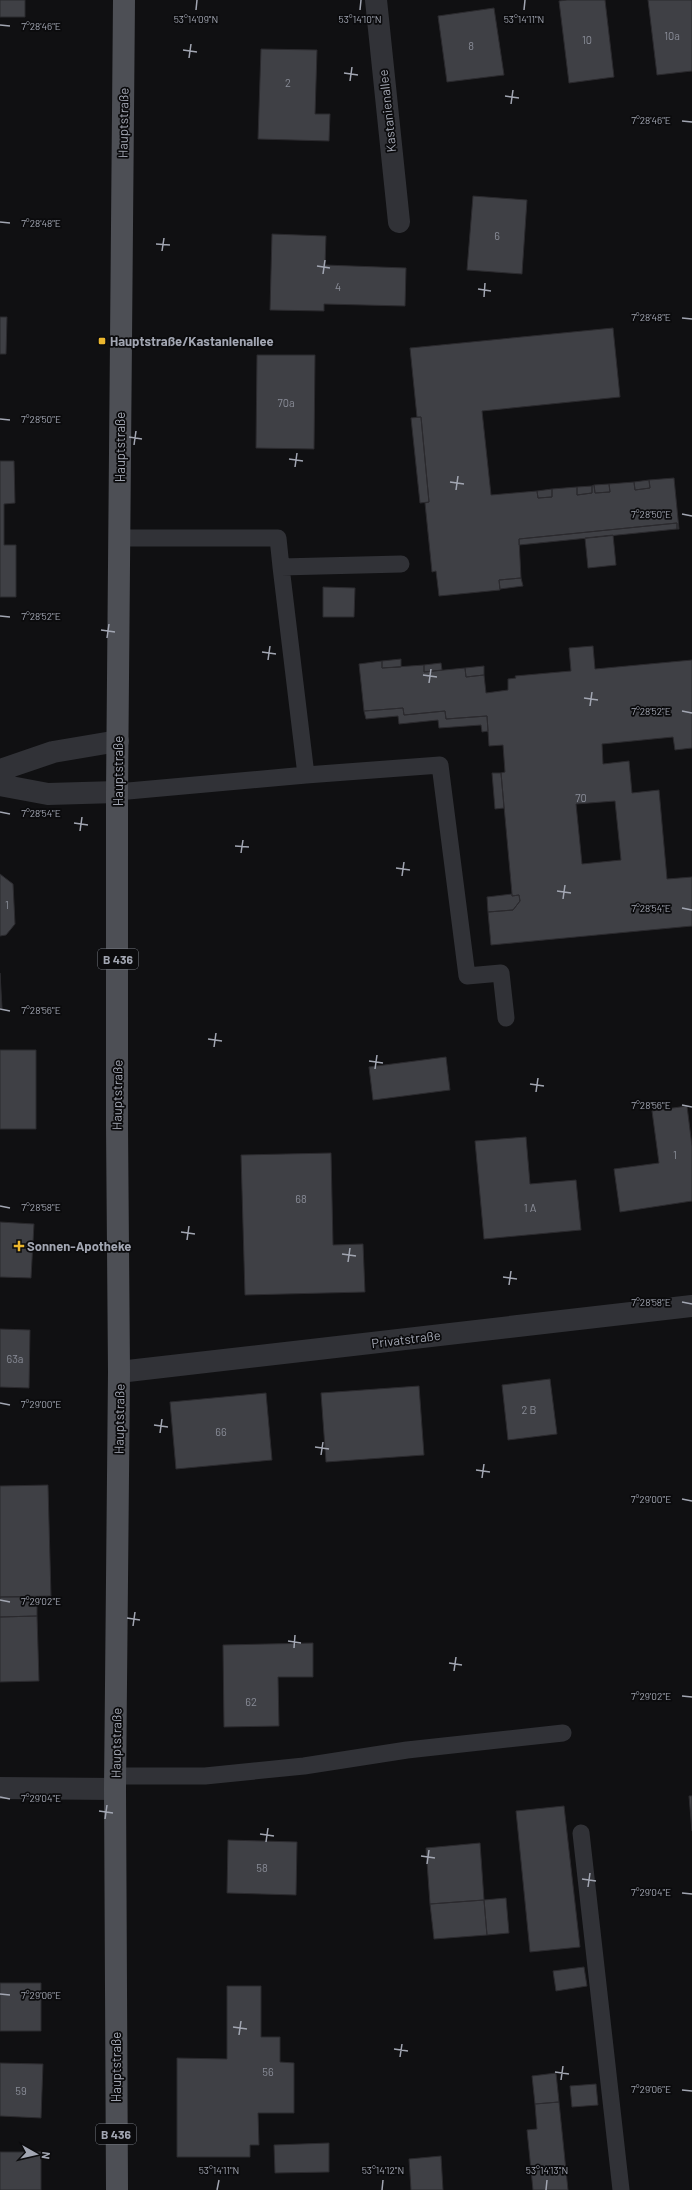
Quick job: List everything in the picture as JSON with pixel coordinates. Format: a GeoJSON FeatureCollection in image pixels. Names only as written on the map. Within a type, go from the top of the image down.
{"type":"FeatureCollection","features":[{"type":"Feature","properties":{"kind":"main road","name":"Hauptstraße"},"geometry":{"type":"LineString","coordinates":[[117,2190],[115,1783],[119,1372],[116,1126],[117,792],[124,0]]}},
{"type":"Feature","properties":{"kind":"street","name":"Kastanienallee"},"geometry":{"type":"LineString","coordinates":[[376,0],[399,222]]}},
{"type":"Feature","properties":{"kind":"street"},"geometry":{"type":"LineString","coordinates":[[0,770],[53,752],[118,741]]}},
{"type":"Feature","properties":{"kind":"street"},"geometry":{"type":"LineString","coordinates":[[0,785],[48,794],[117,792]]}},
{"type":"Feature","properties":{"kind":"street","name":"Privatstraße"},"geometry":{"type":"LineString","coordinates":[[119,1372],[692,1306]]}},
{"type":"Feature","properties":{"kind":"street"},"geometry":{"type":"LineString","coordinates":[[0,1788],[115,1783]]}},
{"type":"Feature","properties":{"kind":"lane"},"geometry":{"type":"LineString","coordinates":[[119,538],[278,538],[306,775]]}},
{"type":"Feature","properties":{"kind":"lane"},"geometry":{"type":"LineString","coordinates":[[281,567],[401,564]]}},
{"type":"Feature","properties":{"kind":"lane"},"geometry":{"type":"LineString","coordinates":[[117,792],[440,765],[467,976],[501,973],[506,1018]]}},
{"type":"Feature","properties":{"kind":"lane"},"geometry":{"type":"LineString","coordinates":[[115,1783],[304,1766],[408,1750],[563,1733]]}},
{"type":"Feature","properties":{"kind":"lane"},"geometry":{"type":"LineString","coordinates":[[582,1833],[621,2190]]}},
{"type":"Feature","properties":{"kind":"building"},"geometry":{"type":"Polygon","coordinates":[[[0,0],[25,0],[25,17],[0,17],[0,0]]]}},
{"type":"Feature","properties":{"kind":"building"},"geometry":{"type":"Polygon","coordinates":[[[605,0],[614,77],[569,83],[559,1],[605,0]]]}},
{"type":"Feature","properties":{"kind":"building"},"geometry":{"type":"Polygon","coordinates":[[[648,0],[692,0],[692,71],[657,75],[648,0]]]}},
{"type":"Feature","properties":{"kind":"building"},"geometry":{"type":"Polygon","coordinates":[[[494,8],[504,75],[447,82],[438,16],[494,8]]]}},
{"type":"Feature","properties":{"kind":"building"},"geometry":{"type":"Polygon","coordinates":[[[261,49],[317,50],[315,114],[330,114],[329,141],[258,139],[261,49]]]}},
{"type":"Feature","properties":{"kind":"building"},"geometry":{"type":"Polygon","coordinates":[[[473,196],[527,200],[522,274],[467,270],[473,196]]]}},
{"type":"Feature","properties":{"kind":"building"},"geometry":{"type":"Polygon","coordinates":[[[272,234],[326,236],[325,265],[406,268],[405,306],[324,304],[324,311],[270,310],[272,234]]]}},
{"type":"Feature","properties":{"kind":"building"},"geometry":{"type":"Polygon","coordinates":[[[0,317],[7,317],[6,354],[0,354],[0,317]]]}},
{"type":"Feature","properties":{"kind":"building"},"geometry":{"type":"Polygon","coordinates":[[[613,328],[620,397],[482,411],[491,495],[537,491],[538,498],[552,497],[552,489],[577,487],[577,495],[592,493],[592,486],[594,485],[595,493],[610,492],[609,484],[634,482],[635,490],[650,488],[649,480],[674,478],[679,529],[677,529],[677,523],[519,539],[521,578],[499,580],[500,590],[439,596],[436,571],[432,572],[425,503],[429,502],[421,417],[417,417],[410,348],[613,328]]]}},
{"type":"Feature","properties":{"kind":"building"},"geometry":{"type":"Polygon","coordinates":[[[257,355],[315,355],[314,449],[256,448],[257,355]]]}},
{"type":"Feature","properties":{"kind":"building"},"geometry":{"type":"Polygon","coordinates":[[[421,417],[429,502],[420,503],[411,418],[421,417]]]}},
{"type":"Feature","properties":{"kind":"building"},"geometry":{"type":"Polygon","coordinates":[[[0,461],[14,461],[15,503],[4,504],[4,545],[16,545],[16,597],[0,597],[0,461]]]}},
{"type":"Feature","properties":{"kind":"building"},"geometry":{"type":"Polygon","coordinates":[[[649,480],[650,488],[635,490],[634,482],[649,480]]]}},
{"type":"Feature","properties":{"kind":"building"},"geometry":{"type":"Polygon","coordinates":[[[609,484],[610,492],[595,493],[594,485],[609,484]]]}},
{"type":"Feature","properties":{"kind":"building"},"geometry":{"type":"Polygon","coordinates":[[[592,486],[592,493],[577,495],[577,487],[592,486]]]}},
{"type":"Feature","properties":{"kind":"building"},"geometry":{"type":"Polygon","coordinates":[[[552,489],[552,497],[538,498],[537,491],[552,489]]]}},
{"type":"Feature","properties":{"kind":"building"},"geometry":{"type":"Polygon","coordinates":[[[677,523],[677,529],[519,545],[519,539],[677,523]]]}},
{"type":"Feature","properties":{"kind":"building"},"geometry":{"type":"Polygon","coordinates":[[[613,535],[616,565],[588,568],[585,538],[613,535]]]}},
{"type":"Feature","properties":{"kind":"building"},"geometry":{"type":"Polygon","coordinates":[[[521,578],[523,586],[500,589],[499,580],[521,578]]]}},
{"type":"Feature","properties":{"kind":"building"},"geometry":{"type":"Polygon","coordinates":[[[323,587],[355,588],[354,617],[323,617],[323,587]]]}},
{"type":"Feature","properties":{"kind":"building"},"geometry":{"type":"Polygon","coordinates":[[[593,646],[595,669],[692,660],[692,748],[675,750],[673,737],[602,744],[603,764],[629,761],[632,793],[659,790],[667,879],[692,877],[692,926],[491,945],[488,912],[513,910],[520,901],[519,895],[512,896],[501,773],[505,772],[503,745],[489,746],[487,716],[446,719],[445,711],[404,715],[403,708],[364,711],[359,664],[382,661],[382,668],[424,665],[424,672],[465,668],[466,677],[484,675],[486,693],[508,690],[508,679],[516,678],[515,676],[571,671],[569,648],[593,646]],[[615,801],[576,804],[582,864],[621,860],[615,801]]]}},
{"type":"Feature","properties":{"kind":"building"},"geometry":{"type":"Polygon","coordinates":[[[401,659],[401,667],[382,668],[382,661],[401,659]]]}},
{"type":"Feature","properties":{"kind":"building"},"geometry":{"type":"Polygon","coordinates":[[[441,663],[442,670],[424,672],[424,665],[441,663]]]}},
{"type":"Feature","properties":{"kind":"building"},"geometry":{"type":"Polygon","coordinates":[[[484,666],[484,675],[466,677],[465,668],[484,666]]]}},
{"type":"Feature","properties":{"kind":"building"},"geometry":{"type":"Polygon","coordinates":[[[403,708],[404,715],[445,711],[446,719],[487,716],[488,731],[482,732],[481,725],[439,728],[438,720],[399,724],[398,716],[366,719],[364,711],[403,708]]]}},
{"type":"Feature","properties":{"kind":"building"},"geometry":{"type":"Polygon","coordinates":[[[492,773],[501,773],[504,808],[495,809],[492,773]]]}},
{"type":"Feature","properties":{"kind":"building"},"geometry":{"type":"Polygon","coordinates":[[[0,874],[13,884],[15,924],[6,935],[0,936],[0,874]]]}},
{"type":"Feature","properties":{"kind":"building"},"geometry":{"type":"Polygon","coordinates":[[[512,894],[512,896],[519,895],[520,901],[513,910],[488,912],[487,897],[512,894]]]}},
{"type":"Feature","properties":{"kind":"building"},"geometry":{"type":"Polygon","coordinates":[[[0,973],[2,1008],[0,1008],[0,973]]]}},
{"type":"Feature","properties":{"kind":"building"},"geometry":{"type":"Polygon","coordinates":[[[0,1050],[36,1050],[36,1129],[0,1129],[0,1050]]]}},
{"type":"Feature","properties":{"kind":"building"},"geometry":{"type":"Polygon","coordinates":[[[446,1057],[450,1090],[373,1100],[369,1067],[446,1057]]]}},
{"type":"Feature","properties":{"kind":"building"},"geometry":{"type":"Polygon","coordinates":[[[687,1106],[692,1146],[692,1201],[620,1212],[614,1169],[659,1163],[652,1111],[687,1106]]]}},
{"type":"Feature","properties":{"kind":"building"},"geometry":{"type":"Polygon","coordinates":[[[526,1137],[530,1184],[576,1180],[581,1230],[484,1239],[475,1141],[526,1137]]]}},
{"type":"Feature","properties":{"kind":"building"},"geometry":{"type":"Polygon","coordinates":[[[331,1153],[333,1245],[363,1244],[365,1292],[245,1295],[241,1155],[331,1153]]]}},
{"type":"Feature","properties":{"kind":"building"},"geometry":{"type":"Polygon","coordinates":[[[0,1222],[34,1224],[31,1278],[0,1277],[0,1222]]]}},
{"type":"Feature","properties":{"kind":"building"},"geometry":{"type":"Polygon","coordinates":[[[0,1329],[30,1330],[29,1388],[0,1387],[0,1329]]]}},
{"type":"Feature","properties":{"kind":"building"},"geometry":{"type":"Polygon","coordinates":[[[550,1379],[557,1434],[508,1440],[502,1385],[550,1379]]]}},
{"type":"Feature","properties":{"kind":"building"},"geometry":{"type":"Polygon","coordinates":[[[419,1386],[424,1455],[326,1462],[321,1393],[419,1386]]]}},
{"type":"Feature","properties":{"kind":"building"},"geometry":{"type":"Polygon","coordinates":[[[266,1393],[272,1460],[176,1469],[170,1402],[266,1393]]]}},
{"type":"Feature","properties":{"kind":"building"},"geometry":{"type":"Polygon","coordinates":[[[48,1485],[51,1596],[0,1597],[0,1486],[48,1485]]]}},
{"type":"Feature","properties":{"kind":"building"},"geometry":{"type":"Polygon","coordinates":[[[0,1597],[37,1597],[37,1616],[0,1617],[0,1597]]]}},
{"type":"Feature","properties":{"kind":"building"},"geometry":{"type":"Polygon","coordinates":[[[37,1616],[39,1681],[0,1682],[0,1617],[37,1616]]]}},
{"type":"Feature","properties":{"kind":"building"},"geometry":{"type":"Polygon","coordinates":[[[313,1643],[313,1677],[278,1677],[279,1726],[224,1727],[223,1645],[313,1643]]]}},
{"type":"Feature","properties":{"kind":"building"},"geometry":{"type":"Polygon","coordinates":[[[689,1796],[692,1796],[692,1831],[689,1796]]]}},
{"type":"Feature","properties":{"kind":"building"},"geometry":{"type":"Polygon","coordinates":[[[564,1806],[580,1947],[530,1952],[516,1811],[564,1806]]]}},
{"type":"Feature","properties":{"kind":"building"},"geometry":{"type":"Polygon","coordinates":[[[228,1840],[297,1842],[296,1895],[227,1893],[228,1840]]]}},
{"type":"Feature","properties":{"kind":"building"},"geometry":{"type":"Polygon","coordinates":[[[480,1843],[484,1900],[430,1904],[426,1848],[480,1843]]]}},
{"type":"Feature","properties":{"kind":"building"},"geometry":{"type":"Polygon","coordinates":[[[506,1898],[509,1933],[487,1935],[484,1900],[506,1898]]]}},
{"type":"Feature","properties":{"kind":"building"},"geometry":{"type":"Polygon","coordinates":[[[484,1900],[487,1935],[434,1939],[430,1904],[484,1900]]]}},
{"type":"Feature","properties":{"kind":"building"},"geometry":{"type":"Polygon","coordinates":[[[584,1967],[587,1986],[556,1991],[553,1971],[584,1967]]]}},
{"type":"Feature","properties":{"kind":"building"},"geometry":{"type":"Polygon","coordinates":[[[0,1983],[41,1983],[41,2031],[0,2031],[0,1983]]]}},
{"type":"Feature","properties":{"kind":"building"},"geometry":{"type":"Polygon","coordinates":[[[227,1986],[261,1986],[261,2037],[280,2037],[280,2062],[294,2063],[294,2113],[258,2113],[259,2145],[250,2145],[250,2157],[177,2157],[177,2058],[227,2059],[227,1986]]]}},
{"type":"Feature","properties":{"kind":"building"},"geometry":{"type":"Polygon","coordinates":[[[0,2063],[43,2064],[41,2118],[0,2116],[0,2063]]]}},
{"type":"Feature","properties":{"kind":"building"},"geometry":{"type":"Polygon","coordinates":[[[556,2073],[559,2102],[535,2104],[532,2076],[556,2073]]]}},
{"type":"Feature","properties":{"kind":"building"},"geometry":{"type":"Polygon","coordinates":[[[596,2084],[598,2105],[572,2107],[570,2086],[596,2084]]]}},
{"type":"Feature","properties":{"kind":"building"},"geometry":{"type":"Polygon","coordinates":[[[559,2102],[568,2190],[533,2190],[527,2130],[537,2129],[535,2104],[559,2102]]]}},
{"type":"Feature","properties":{"kind":"building"},"geometry":{"type":"Polygon","coordinates":[[[329,2143],[329,2172],[275,2173],[274,2145],[329,2143]]]}},
{"type":"Feature","properties":{"kind":"building"},"geometry":{"type":"Polygon","coordinates":[[[0,2152],[41,2152],[41,2190],[0,2190],[0,2152]]]}},
{"type":"Feature","properties":{"kind":"building"},"geometry":{"type":"Polygon","coordinates":[[[441,2156],[443,2190],[411,2190],[409,2159],[441,2156]]]}},
{"type":"Feature","properties":{"kind":"place","name":"Hauptstraße/Kastanienallee"},"geometry":{"type":"Point","coordinates":[102,341]}},
{"type":"Feature","properties":{"kind":"place","name":"Sonnen-Apotheke"},"geometry":{"type":"Point","coordinates":[19,1246]}}]}
